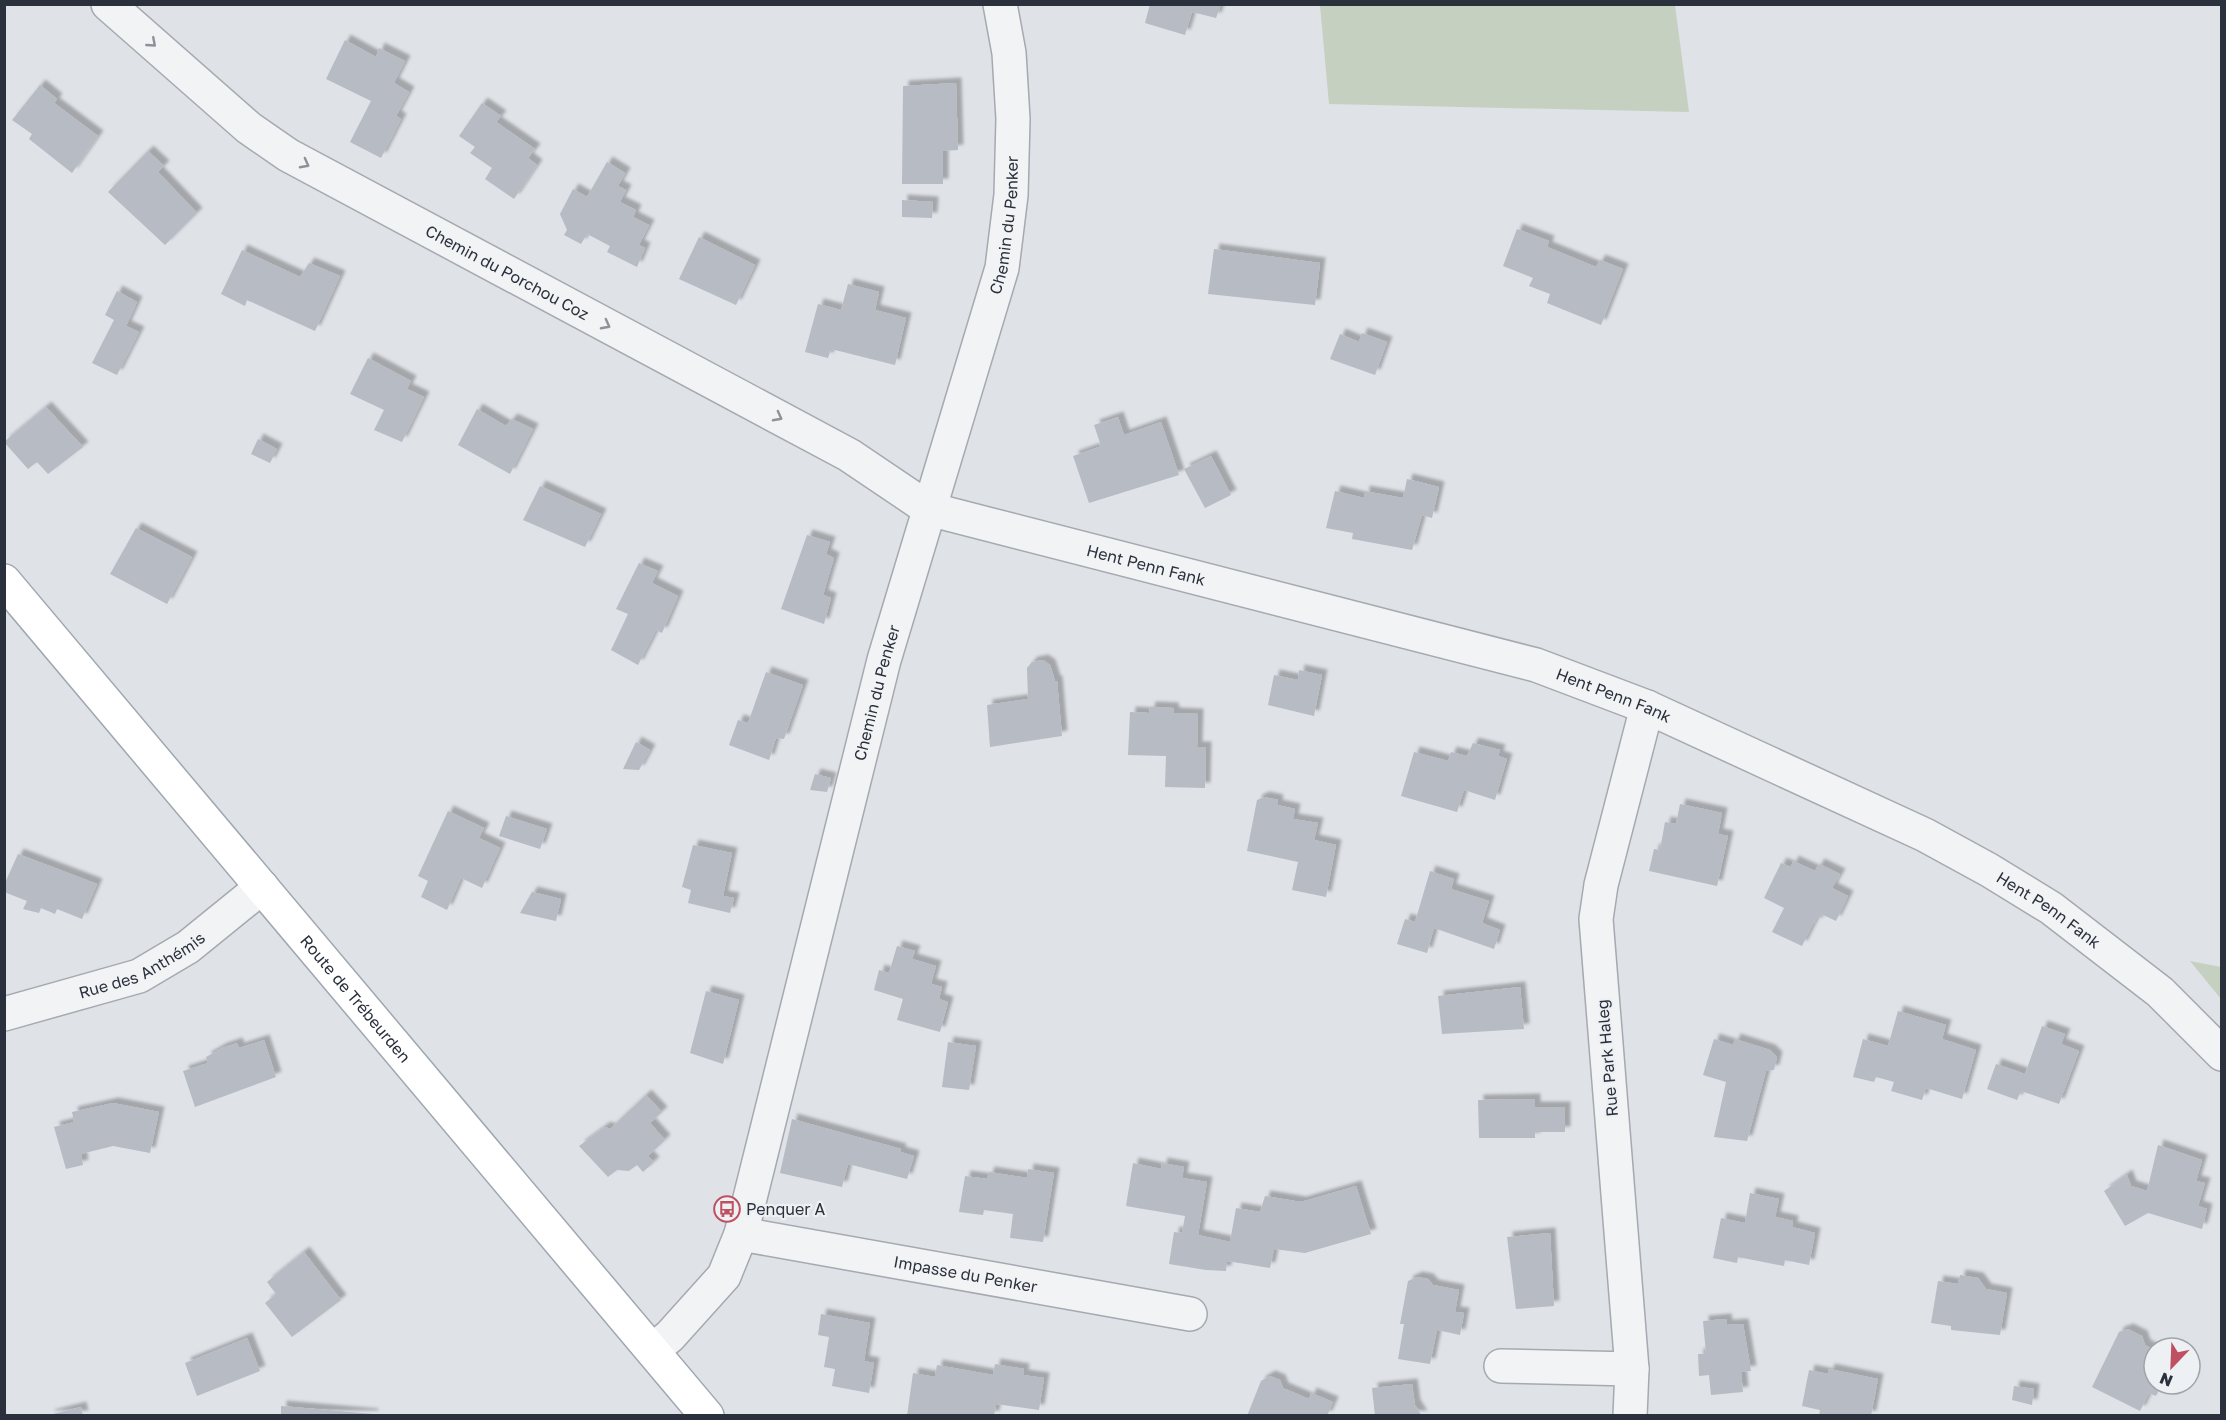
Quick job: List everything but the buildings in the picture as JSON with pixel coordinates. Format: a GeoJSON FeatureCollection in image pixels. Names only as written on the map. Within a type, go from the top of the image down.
{"type":"FeatureCollection","features":[{"type":"Feature","properties":{"kind":"main road","name":"Route de Trébeurden"},"geometry":{"type":"LineString","coordinates":[[4,581],[707,1416]]}},
{"type":"Feature","properties":{"kind":"street","name":"Chemin du Porchou Coz"},"geometry":{"type":"LineString","coordinates":[[108,4],[249,128],[288,155],[849,455],[929,509]]}},
{"type":"Feature","properties":{"kind":"street","name":"Chemin du Penker"},"geometry":{"type":"LineString","coordinates":[[653,1350],[670,1336],[724,1276],[741,1234],[884,660],[1002,268],[1007,232],[1013,119],[1009,53],[1000,4]]}},
{"type":"Feature","properties":{"kind":"street","name":"Hent Penn Fank"},"geometry":{"type":"LineString","coordinates":[[929,509],[1536,665],[1647,707],[1925,835],[1989,870],[2051,908],[2160,992],[2222,1054]]}},
{"type":"Feature","properties":{"kind":"street","name":"Rue Park Haleg"},"geometry":{"type":"LineString","coordinates":[[1630,1416],[1632,1369],[1596,919],[1601,885],[1647,707]]}},
{"type":"Feature","properties":{"kind":"street","name":"Rue des Anthémis"},"geometry":{"type":"LineString","coordinates":[[4,1014],[121,983],[148,972],[188,947],[262,887]]}},
{"type":"Feature","properties":{"kind":"street","name":"Impasse du Penker"},"geometry":{"type":"LineString","coordinates":[[741,1234],[1190,1314]]}},
{"type":"Feature","properties":{"kind":"street"},"geometry":{"type":"LineString","coordinates":[[1502,1366],[1632,1369]]}},
{"type":"Feature","properties":{"kind":"green space"},"geometry":{"type":"Polygon","coordinates":[[[1320,5],[1675,5],[1689,112],[1329,104],[1320,5]]]}},
{"type":"Feature","properties":{"kind":"green space"},"geometry":{"type":"Polygon","coordinates":[[[2190,961],[2221,967],[2221,999],[2190,961]]]}},
{"type":"Feature","properties":{"kind":"place","name":"Penquer A"},"geometry":{"type":"Point","coordinates":[727,1209]}}]}
